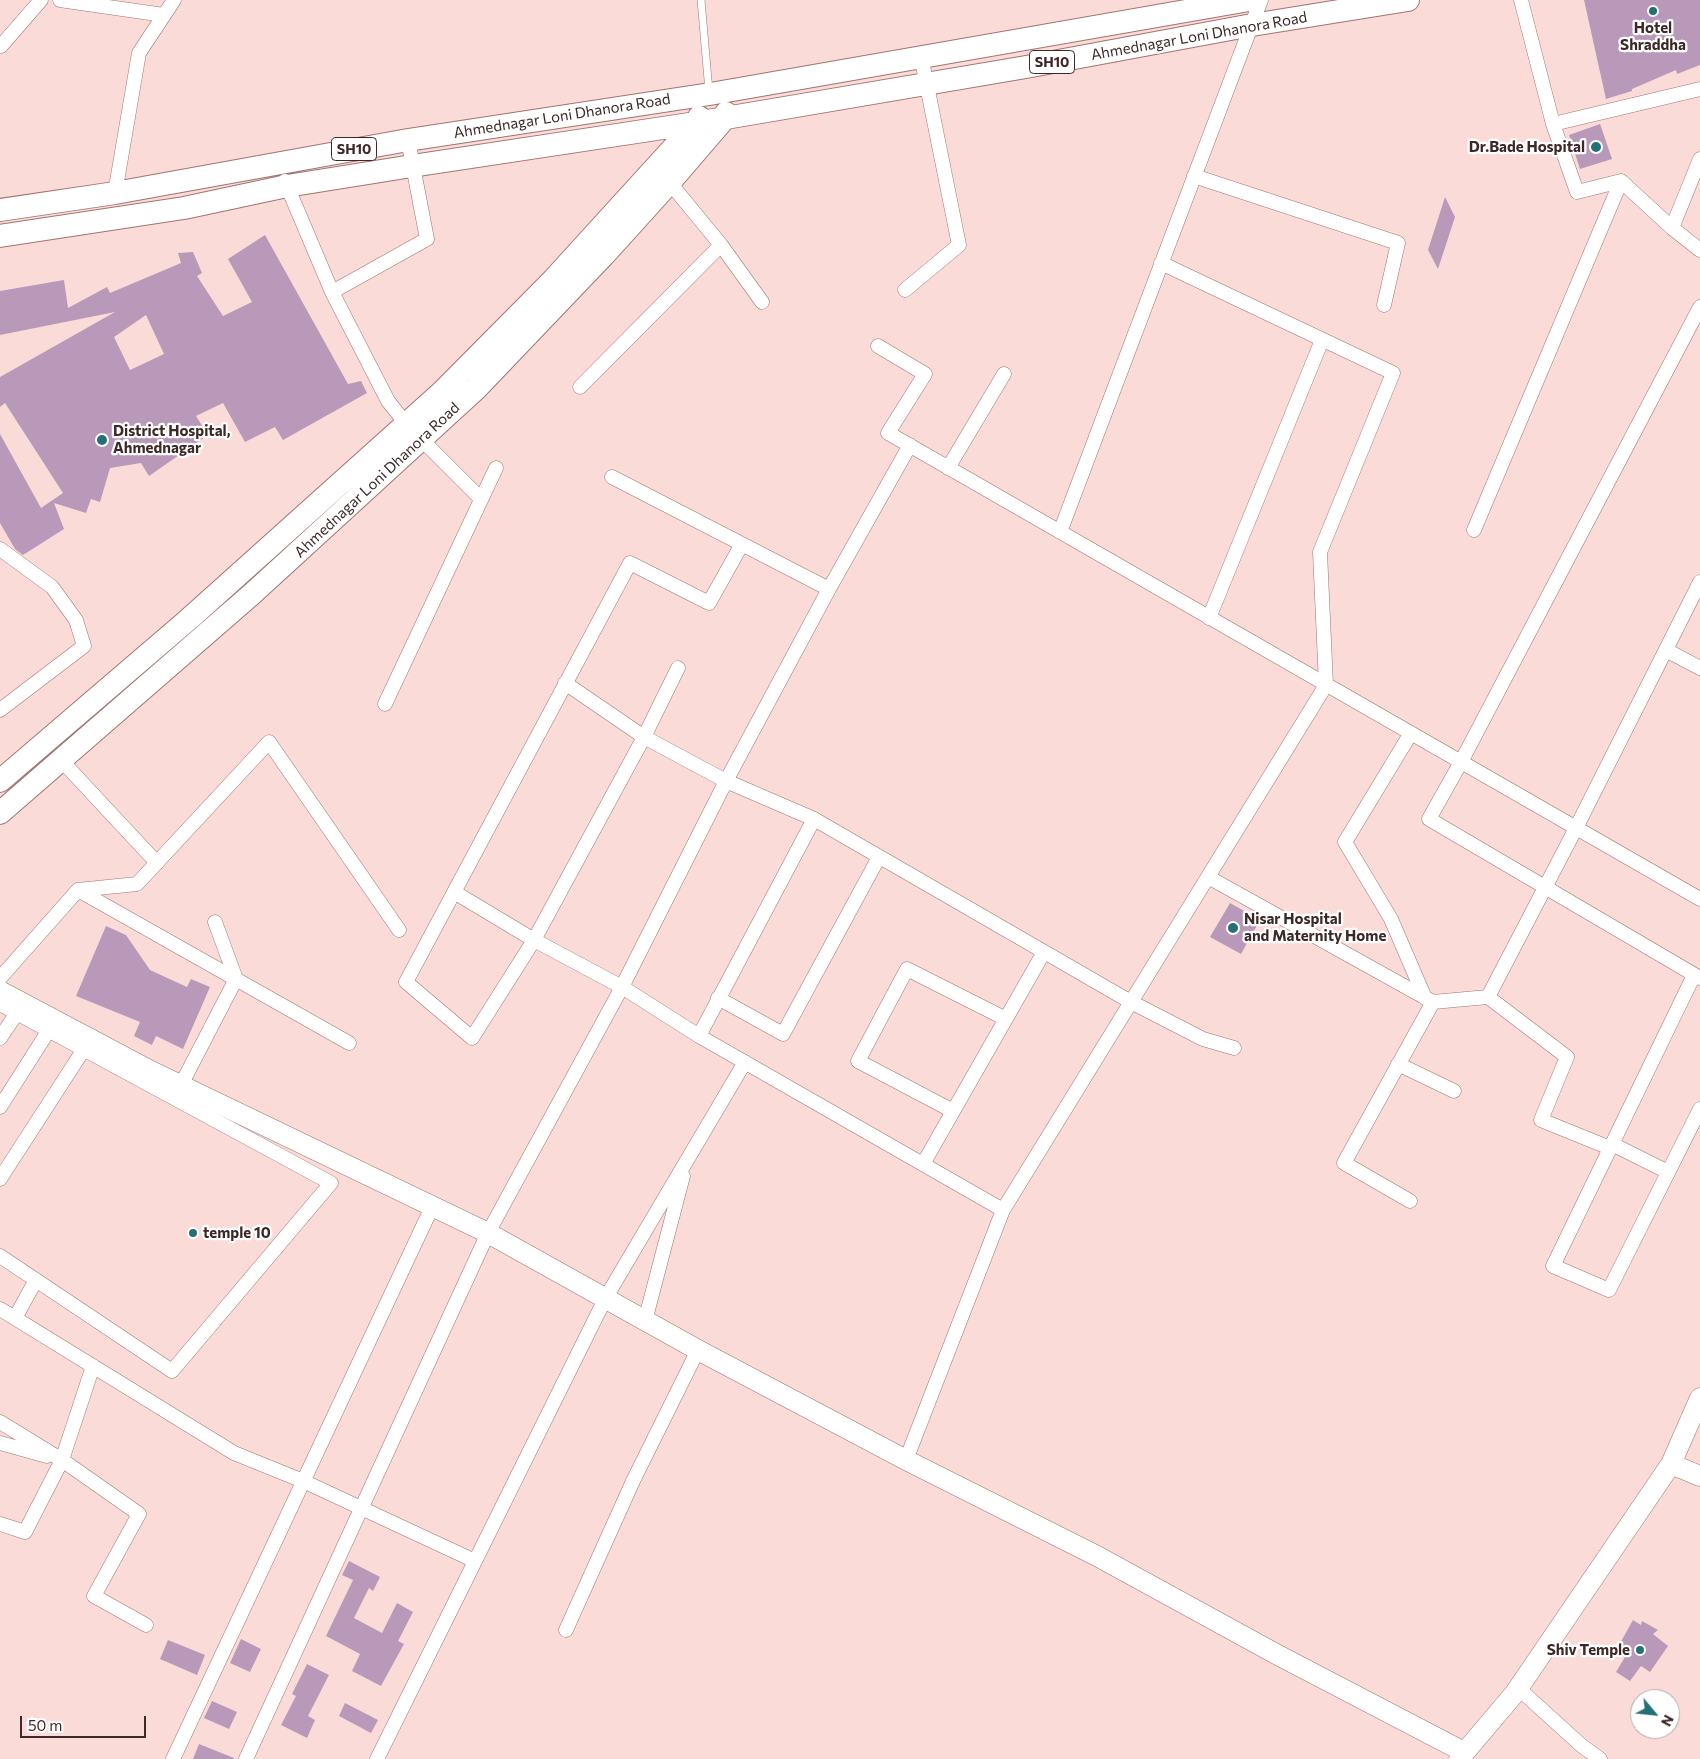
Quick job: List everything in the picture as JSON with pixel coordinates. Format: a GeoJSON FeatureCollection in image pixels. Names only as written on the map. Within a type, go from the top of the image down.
{"type":"FeatureCollection","features":[{"type":"Feature","properties":{"kind":"main road","name":"Ahmednagar Loni Dhanora Road"},"geometry":{"type":"LineString","coordinates":[[0,210],[115,193],[277,162],[408,140],[710,94],[921,56],[1115,25],[1249,0]]}},
{"type":"Feature","properties":{"kind":"main road","name":"Ahmednagar Loni Dhanora Road"},"geometry":{"type":"LineString","coordinates":[[0,236],[184,208],[287,186],[696,123],[926,82],[1026,67],[1252,25],[1408,0]]}},
{"type":"Feature","properties":{"kind":"main road","name":"Ahmednagar Loni Dhanora Road"},"geometry":{"type":"LineString","coordinates":[[663,175],[725,118],[732,90]]}},
{"type":"Feature","properties":{"kind":"main road","name":"Ahmednagar Loni Dhanora Road"},"geometry":{"type":"LineString","coordinates":[[0,781],[189,619],[414,433],[544,320],[663,175],[696,123],[710,94]]}},
{"type":"Feature","properties":{"kind":"main road","name":"Ahmednagar Loni Dhanora Road"},"geometry":{"type":"LineString","coordinates":[[0,813],[252,594],[414,433]]}},
{"type":"Feature","properties":{"kind":"street"},"geometry":{"type":"LineString","coordinates":[[1,46],[41,0]]}},
{"type":"Feature","properties":{"kind":"street"},"geometry":{"type":"LineString","coordinates":[[60,0],[164,15]]}},
{"type":"Feature","properties":{"kind":"street"},"geometry":{"type":"LineString","coordinates":[[115,193],[139,53],[174,0]]}},
{"type":"Feature","properties":{"kind":"street"},"geometry":{"type":"LineString","coordinates":[[1060,532],[1261,0]]}},
{"type":"Feature","properties":{"kind":"street"},"geometry":{"type":"LineString","coordinates":[[1521,0],[1553,124],[1577,192],[1621,180]]}},
{"type":"Feature","properties":{"kind":"street"},"geometry":{"type":"LineString","coordinates":[[904,290],[959,245],[921,56]]}},
{"type":"Feature","properties":{"kind":"street"},"geometry":{"type":"LineString","coordinates":[[1553,124],[1700,89]]}},
{"type":"Feature","properties":{"kind":"street"},"geometry":{"type":"LineString","coordinates":[[332,292],[427,239],[408,140]]}},
{"type":"Feature","properties":{"kind":"street"},"geometry":{"type":"LineString","coordinates":[[1672,228],[1700,159]]}},
{"type":"Feature","properties":{"kind":"street"},"geometry":{"type":"LineString","coordinates":[[277,162],[332,292],[388,401],[414,433],[482,499]]}},
{"type":"Feature","properties":{"kind":"street"},"geometry":{"type":"LineString","coordinates":[[663,175],[721,245],[762,302]]}},
{"type":"Feature","properties":{"kind":"street"},"geometry":{"type":"LineString","coordinates":[[1194,176],[1398,243],[1384,305]]}},
{"type":"Feature","properties":{"kind":"street"},"geometry":{"type":"LineString","coordinates":[[1621,180],[1672,228],[1700,250]]}},
{"type":"Feature","properties":{"kind":"street"},"geometry":{"type":"LineString","coordinates":[[1474,530],[1621,180]]}},
{"type":"Feature","properties":{"kind":"street"},"geometry":{"type":"LineString","coordinates":[[580,387],[721,245]]}},
{"type":"Feature","properties":{"kind":"street"},"geometry":{"type":"LineString","coordinates":[[906,1460],[1003,1210],[1326,685],[1320,552],[1393,373],[1161,263]]}},
{"type":"Feature","properties":{"kind":"street"},"geometry":{"type":"LineString","coordinates":[[1700,307],[1461,762],[1428,819],[1697,977],[1611,1146],[1553,1266],[1609,1290],[1700,1109]]}},
{"type":"Feature","properties":{"kind":"street"},"geometry":{"type":"LineString","coordinates":[[1209,618],[1322,340]]}},
{"type":"Feature","properties":{"kind":"street"},"geometry":{"type":"LineString","coordinates":[[878,346],[925,374],[888,433],[1700,899]]}},
{"type":"Feature","properties":{"kind":"street"},"geometry":{"type":"LineString","coordinates":[[948,468],[1004,374]]}},
{"type":"Feature","properties":{"kind":"street"},"geometry":{"type":"LineString","coordinates":[[246,1759],[488,1233],[622,987],[726,781],[829,589],[910,445]]}},
{"type":"Feature","properties":{"kind":"street"},"geometry":{"type":"LineString","coordinates":[[385,704],[496,468]]}},
{"type":"Feature","properties":{"kind":"street"},"geometry":{"type":"LineString","coordinates":[[612,477],[829,589]]}},
{"type":"Feature","properties":{"kind":"street"},"geometry":{"type":"LineString","coordinates":[[678,668],[644,737],[534,940],[472,1038],[406,982],[630,563],[709,603],[742,544]]}},
{"type":"Feature","properties":{"kind":"street"},"geometry":{"type":"LineString","coordinates":[[0,549],[52,587],[76,620],[84,646],[0,710]]}},
{"type":"Feature","properties":{"kind":"street"},"geometry":{"type":"LineString","coordinates":[[1488,997],[1700,582]]}},
{"type":"Feature","properties":{"kind":"street"},"geometry":{"type":"LineString","coordinates":[[1666,650],[1700,668]]}},
{"type":"Feature","properties":{"kind":"street"},"geometry":{"type":"LineString","coordinates":[[565,684],[644,737],[726,781],[814,819],[1132,1002],[1203,1039],[1234,1048]]}},
{"type":"Feature","properties":{"kind":"street"},"geometry":{"type":"LineString","coordinates":[[1411,733],[1345,842],[1391,919],[1429,1000]]}},
{"type":"Feature","properties":{"kind":"street"},"geometry":{"type":"LineString","coordinates":[[0,978],[78,890],[137,884],[269,742],[400,930]]}},
{"type":"Feature","properties":{"kind":"street"},"geometry":{"type":"LineString","coordinates":[[61,760],[157,863]]}},
{"type":"Feature","properties":{"kind":"street"},"geometry":{"type":"LineString","coordinates":[[699,1036],[814,819]]}},
{"type":"Feature","properties":{"kind":"street"},"geometry":{"type":"LineString","coordinates":[[718,998],[783,1034],[879,857]]}},
{"type":"Feature","properties":{"kind":"street"},"geometry":{"type":"LineString","coordinates":[[1208,877],[1429,1000],[1488,997],[1567,1057],[1541,1120],[1611,1146],[1668,1172]]}},
{"type":"Feature","properties":{"kind":"street"},"geometry":{"type":"LineString","coordinates":[[78,890],[349,1044]]}},
{"type":"Feature","properties":{"kind":"street"},"geometry":{"type":"LineString","coordinates":[[454,892],[534,940],[622,987],[699,1036],[1003,1210]]}},
{"type":"Feature","properties":{"kind":"street"},"geometry":{"type":"LineString","coordinates":[[181,1085],[236,979],[215,922]]}},
{"type":"Feature","properties":{"kind":"street"},"geometry":{"type":"LineString","coordinates":[[923,1164],[1044,952]]}},
{"type":"Feature","properties":{"kind":"street"},"geometry":{"type":"LineString","coordinates":[[953,1111],[858,1061],[907,969],[1006,1019]]}},
{"type":"Feature","properties":{"kind":"street"},"geometry":{"type":"LineString","coordinates":[[0,991],[181,1085],[488,1233],[698,1350],[906,1460],[1097,1556],[1464,1757],[1518,1688],[1671,1464],[1700,1398]]}},
{"type":"Feature","properties":{"kind":"street"},"geometry":{"type":"LineString","coordinates":[[1410,1201],[1344,1163],[1398,1064],[1429,1000]]}},
{"type":"Feature","properties":{"kind":"street"},"geometry":{"type":"LineString","coordinates":[[0,1004],[331,1183],[172,1371],[0,1256]]}},
{"type":"Feature","properties":{"kind":"street"},"geometry":{"type":"LineString","coordinates":[[0,1038],[17,1013]]}},
{"type":"Feature","properties":{"kind":"street"},"geometry":{"type":"LineString","coordinates":[[0,1107],[49,1030]]}},
{"type":"Feature","properties":{"kind":"street"},"geometry":{"type":"LineString","coordinates":[[0,1179],[84,1049]]}},
{"type":"Feature","properties":{"kind":"street"},"geometry":{"type":"LineString","coordinates":[[377,1759],[605,1299],[745,1062]]}},
{"type":"Feature","properties":{"kind":"street"},"geometry":{"type":"LineString","coordinates":[[1398,1064],[1454,1091]]}},
{"type":"Feature","properties":{"kind":"street"},"geometry":{"type":"LineString","coordinates":[[645,1321],[688,1159]]}},
{"type":"Feature","properties":{"kind":"street"},"geometry":{"type":"LineString","coordinates":[[173,1759],[432,1207]]}},
{"type":"Feature","properties":{"kind":"street"},"geometry":{"type":"LineString","coordinates":[[16,1318],[36,1280]]}},
{"type":"Feature","properties":{"kind":"street"},"geometry":{"type":"LineString","coordinates":[[0,1309],[234,1453],[304,1481],[475,1561]]}},
{"type":"Feature","properties":{"kind":"street"},"geometry":{"type":"LineString","coordinates":[[566,1630],[633,1481],[698,1350]]}},
{"type":"Feature","properties":{"kind":"street"},"geometry":{"type":"LineString","coordinates":[[0,1524],[25,1532],[62,1460],[93,1366]]}},
{"type":"Feature","properties":{"kind":"street"},"geometry":{"type":"LineString","coordinates":[[0,1422],[62,1460],[139,1514],[94,1596],[146,1625]]}},
{"type":"Feature","properties":{"kind":"street"},"geometry":{"type":"LineString","coordinates":[[0,1443],[62,1460]]}},
{"type":"Feature","properties":{"kind":"street"},"geometry":{"type":"LineString","coordinates":[[1671,1464],[1700,1476]]}},
{"type":"Feature","properties":{"kind":"street"},"geometry":{"type":"LineString","coordinates":[[1518,1688],[1582,1746],[1600,1759]]}},
{"type":"Feature","properties":{"kind":"lane"},"geometry":{"type":"LineString","coordinates":[[701,0],[710,94]]}},
{"type":"Feature","properties":{"kind":"building"},"geometry":{"type":"Polygon","coordinates":[[[1584,0],[1700,0],[1700,65],[1677,74],[1676,70],[1632,89],[1632,91],[1606,99],[1584,0]]]}},
{"type":"Feature","properties":{"kind":"building"},"geometry":{"type":"Polygon","coordinates":[[[1600,124],[1612,159],[1580,169],[1569,135],[1600,124]]]}},
{"type":"Feature","properties":{"kind":"building"},"geometry":{"type":"Polygon","coordinates":[[[1445,197],[1455,217],[1438,269],[1428,250],[1445,197]]]}},
{"type":"Feature","properties":{"kind":"building"},"geometry":{"type":"Polygon","coordinates":[[[265,235],[348,384],[361,381],[367,393],[283,440],[275,427],[245,442],[223,403],[196,416],[208,435],[149,476],[141,463],[110,468],[100,502],[91,499],[86,513],[54,503],[64,529],[23,555],[15,549],[0,523],[0,434],[41,508],[63,493],[5,403],[0,407],[0,377],[115,312],[0,335],[0,291],[64,280],[68,308],[107,287],[110,293],[181,263],[178,253],[193,252],[202,273],[197,276],[223,316],[252,302],[228,259],[265,235]],[[146,315],[114,337],[130,370],[164,354],[146,315]]]}},
{"type":"Feature","properties":{"kind":"building"},"geometry":{"type":"Polygon","coordinates":[[[1230,903],[1260,920],[1241,954],[1210,937],[1230,903]]]}},
{"type":"Feature","properties":{"kind":"building"},"geometry":{"type":"Polygon","coordinates":[[[106,926],[126,935],[150,970],[187,987],[191,979],[210,987],[183,1049],[156,1036],[152,1045],[134,1036],[140,1022],[76,996],[106,926]]]}},
{"type":"Feature","properties":{"kind":"building"},"geometry":{"type":"Polygon","coordinates":[[[349,1561],[380,1577],[373,1591],[369,1588],[354,1618],[382,1633],[397,1603],[413,1612],[398,1641],[404,1644],[381,1686],[352,1671],[360,1654],[326,1636],[353,1580],[342,1575],[349,1561]]]}},
{"type":"Feature","properties":{"kind":"building","name":"Shiv Temple"},"geometry":{"type":"Polygon","coordinates":[[[1633,1620],[1641,1625],[1642,1621],[1658,1630],[1653,1634],[1668,1646],[1650,1672],[1641,1666],[1630,1681],[1616,1672],[1625,1657],[1614,1654],[1633,1620]]]}},
{"type":"Feature","properties":{"kind":"building"},"geometry":{"type":"Polygon","coordinates":[[[241,1639],[261,1649],[250,1672],[230,1663],[241,1639]]]}},
{"type":"Feature","properties":{"kind":"building"},"geometry":{"type":"Polygon","coordinates":[[[168,1640],[205,1655],[197,1675],[160,1659],[168,1640]]]}},
{"type":"Feature","properties":{"kind":"building"},"geometry":{"type":"Polygon","coordinates":[[[307,1664],[329,1675],[308,1716],[315,1720],[307,1738],[281,1725],[296,1696],[292,1694],[307,1664]]]}},
{"type":"Feature","properties":{"kind":"building"},"geometry":{"type":"Polygon","coordinates":[[[212,1701],[237,1712],[229,1729],[204,1718],[212,1701]]]}},
{"type":"Feature","properties":{"kind":"building"},"geometry":{"type":"Polygon","coordinates":[[[345,1703],[378,1720],[371,1733],[339,1716],[345,1703]]]}},
{"type":"Feature","properties":{"kind":"building"},"geometry":{"type":"Polygon","coordinates":[[[199,1744],[234,1758],[234,1759],[193,1759],[199,1744]]]}},
{"type":"Feature","properties":{"kind":"place","name":"Hotel Shraddha"},"geometry":{"type":"Point","coordinates":[1653,11]}},
{"type":"Feature","properties":{"kind":"place","name":"Dr.Bade Hospital"},"geometry":{"type":"Point","coordinates":[1596,147]}},
{"type":"Feature","properties":{"kind":"place","name":"District Hospital, Ahmednagar"},"geometry":{"type":"Point","coordinates":[102,440]}},
{"type":"Feature","properties":{"kind":"place","name":"Nisar Hospital and Maternity Home"},"geometry":{"type":"Point","coordinates":[1233,928]}},
{"type":"Feature","properties":{"kind":"place","name":"temple 10"},"geometry":{"type":"Point","coordinates":[193,1233]}},
{"type":"Feature","properties":{"kind":"place","name":"Shiv Temple"},"geometry":{"type":"Point","coordinates":[1640,1650]}}]}
